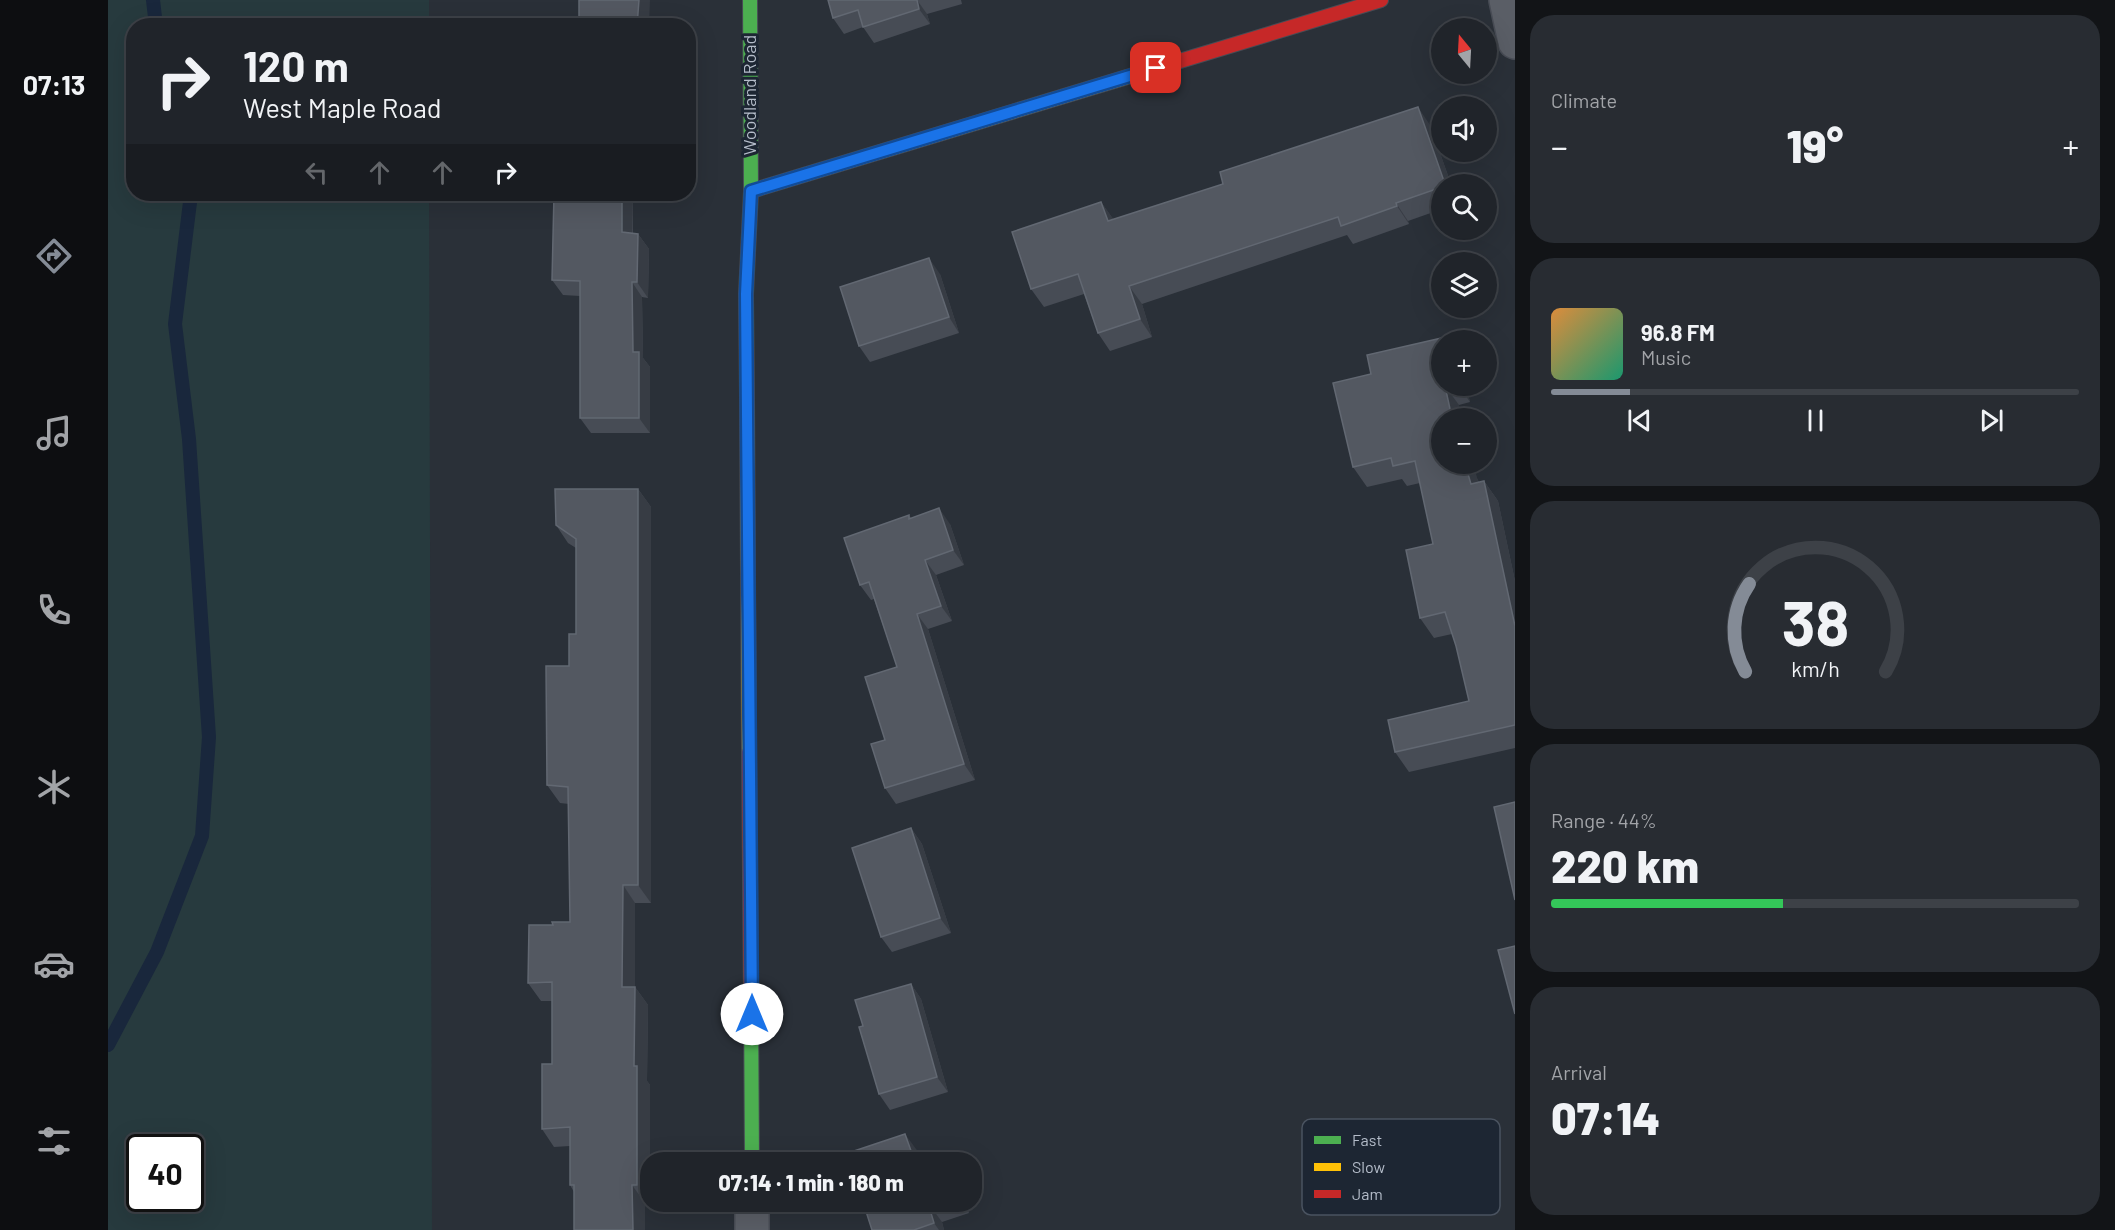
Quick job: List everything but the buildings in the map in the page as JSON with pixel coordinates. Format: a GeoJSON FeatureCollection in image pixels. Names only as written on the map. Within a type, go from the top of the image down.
{"type":"FeatureCollection","features":[{"type":"Feature","properties":{"kind":"street","name":"Woodland Road"},"geometry":{"type":"LineString","coordinates":[[750,0],[751,191],[746,294],[752,1152]]}},
{"type":"Feature","properties":{"kind":"street"},"geometry":{"type":"LineString","coordinates":[[751,191],[1381,0]]}},
{"type":"Feature","properties":{"kind":"street"},"geometry":{"type":"LineString","coordinates":[[1506,0],[1515,42]]}},
{"type":"Feature","properties":{"kind":"street"},"geometry":{"type":"LineString","coordinates":[[752,1212],[752,1230]]}},
{"type":"Feature","properties":{"kind":"green space"},"geometry":{"type":"Polygon","coordinates":[[[108,0],[429,0],[429,18],[126,18],[126,201],[429,201],[432,1230],[108,1230],[108,0]]]}},
{"type":"Feature","properties":{"kind":"waterway"},"geometry":{"type":"LineString","coordinates":[[153,0],[155,18]]}},
{"type":"Feature","properties":{"kind":"waterway"},"geometry":{"type":"LineString","coordinates":[[108,1045],[157,952],[202,836],[209,737],[189,439],[175,324],[190,201]]}},
{"type":"Feature","properties":{"kind":"traffic: fast"},"geometry":{"type":"LineString","coordinates":[[747,398],[746,294],[751,191],[750,0]]}},
{"type":"Feature","properties":{"kind":"traffic: fast"},"geometry":{"type":"LineString","coordinates":[[751,1002],[752,1152]]}},
{"type":"Feature","properties":{"kind":"traffic: slow"},"geometry":{"type":"LineString","coordinates":[[751,191],[1170,64]]}},
{"type":"Feature","properties":{"kind":"traffic: slow"},"geometry":{"type":"LineString","coordinates":[[747,398],[749,752]]}},
{"type":"Feature","properties":{"kind":"traffic: jam"},"geometry":{"type":"LineString","coordinates":[[1170,64],[1381,0]]}},
{"type":"Feature","properties":{"kind":"traffic: jam"},"geometry":{"type":"LineString","coordinates":[[749,752],[751,1002]]}},
{"type":"Feature","properties":{"kind":"route"},"geometry":{"type":"LineString","coordinates":[[752,1014],[746,294],[751,191],[1156,68]]}}]}
